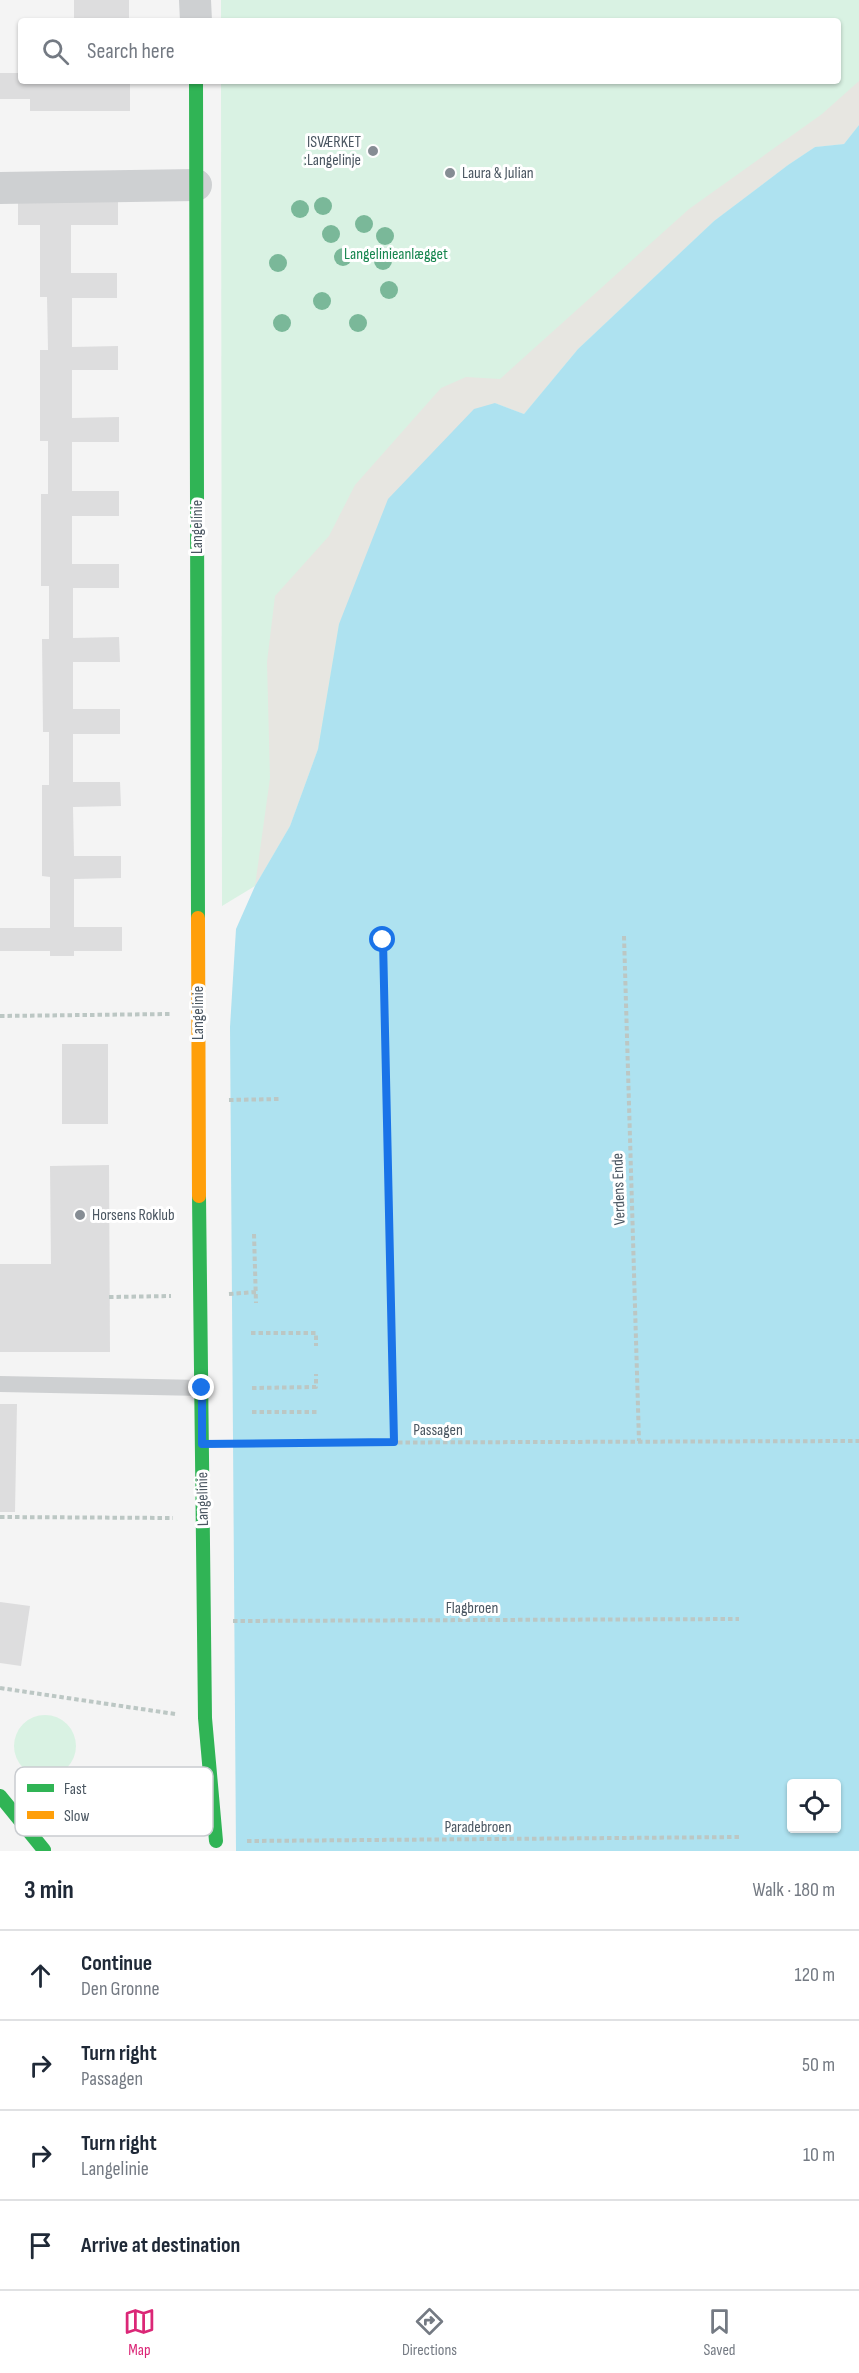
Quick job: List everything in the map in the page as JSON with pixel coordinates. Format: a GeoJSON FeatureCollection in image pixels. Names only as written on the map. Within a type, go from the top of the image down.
{"type":"FeatureCollection","features":[{"type":"Feature","properties":{"kind":"street"},"geometry":{"type":"LineString","coordinates":[[195,0],[196,18]]}},
{"type":"Feature","properties":{"kind":"street","name":"Langelinie"},"geometry":{"type":"LineString","coordinates":[[196,84],[198,1014],[205,1718],[209,1767]]}},
{"type":"Feature","properties":{"kind":"street"},"geometry":{"type":"LineString","coordinates":[[0,188],[196,185]]}},
{"type":"Feature","properties":{"kind":"street"},"geometry":{"type":"LineString","coordinates":[[0,1796],[15,1815]]}},
{"type":"Feature","properties":{"kind":"street","name":"Langelinie"},"geometry":{"type":"LineString","coordinates":[[213,1807],[216,1841]]}},
{"type":"Feature","properties":{"kind":"street"},"geometry":{"type":"LineString","coordinates":[[32,1836],[44,1851]]}},
{"type":"Feature","properties":{"kind":"lane"},"geometry":{"type":"LineString","coordinates":[[0,1384],[202,1388]]}},
{"type":"Feature","properties":{"kind":"path","name":"Verdens Ende"},"geometry":{"type":"LineString","coordinates":[[624,936],[639,1441]]}},
{"type":"Feature","properties":{"kind":"path"},"geometry":{"type":"LineString","coordinates":[[383,940],[394,1442]]}},
{"type":"Feature","properties":{"kind":"path"},"geometry":{"type":"LineString","coordinates":[[0,1016],[198,1014]]}},
{"type":"Feature","properties":{"kind":"path"},"geometry":{"type":"LineString","coordinates":[[221,1100],[280,1099]]}},
{"type":"Feature","properties":{"kind":"path"},"geometry":{"type":"LineString","coordinates":[[254,1234],[256,1303]]}},
{"type":"Feature","properties":{"kind":"path"},"geometry":{"type":"LineString","coordinates":[[109,1297],[201,1295]]}},
{"type":"Feature","properties":{"kind":"path"},"geometry":{"type":"LineString","coordinates":[[251,1333],[316,1333],[316,1346]]}},
{"type":"Feature","properties":{"kind":"path"},"geometry":{"type":"LineString","coordinates":[[252,1388],[316,1387],[316,1374]]}},
{"type":"Feature","properties":{"kind":"path"},"geometry":{"type":"LineString","coordinates":[[252,1412],[317,1412]]}},
{"type":"Feature","properties":{"kind":"path","name":"Passagen"},"geometry":{"type":"LineString","coordinates":[[202,1444],[859,1441]]}},
{"type":"Feature","properties":{"kind":"path"},"geometry":{"type":"LineString","coordinates":[[0,1517],[203,1518]]}},
{"type":"Feature","properties":{"kind":"path","name":"Flagbroen"},"geometry":{"type":"LineString","coordinates":[[204,1621],[739,1619]]}},
{"type":"Feature","properties":{"kind":"path"},"geometry":{"type":"LineString","coordinates":[[0,1688],[205,1718]]}},
{"type":"Feature","properties":{"kind":"path","name":"Paradebroen"},"geometry":{"type":"LineString","coordinates":[[216,1841],[741,1837]]}},
{"type":"Feature","properties":{"kind":"green space","name":"Langelinieanlægget"},"geometry":{"type":"Polygon","coordinates":[[[221,0],[859,0],[859,125],[844,144],[815,147],[714,221],[578,349],[524,414],[495,403],[318,749],[290,826],[255,886],[222,906],[221,84],[841,84],[841,18],[221,18],[221,0]]]}},
{"type":"Feature","properties":{"kind":"green space"},"geometry":{"type":"Polygon","coordinates":[[[45,1715],[57,1717],[71,1729],[75,1740],[74,1758],[68,1767],[22,1767],[16,1758],[14,1746],[16,1734],[23,1724],[33,1717],[45,1715]]]}},
{"type":"Feature","properties":{"kind":"sand"},"geometry":{"type":"Polygon","coordinates":[[[859,81],[859,125],[844,144],[815,147],[714,221],[578,349],[524,414],[495,403],[339,624],[318,749],[290,826],[255,886],[270,778],[267,662],[275,596],[329,536],[355,485],[441,388],[466,377],[500,379],[689,209],[822,114],[859,81]]]}},
{"type":"Feature","properties":{"kind":"water"},"geometry":{"type":"Polygon","coordinates":[[[859,125],[859,1851],[236,1851],[230,1027],[236,929],[255,886],[290,826],[318,749],[339,624],[388,499],[474,409],[495,403],[524,414],[578,349],[714,221],[815,147],[844,144],[859,125]]]}},
{"type":"Feature","properties":{"kind":"building"},"geometry":{"type":"Polygon","coordinates":[[[74,0],[129,0],[129,18],[74,18],[74,0]]]}},
{"type":"Feature","properties":{"kind":"building"},"geometry":{"type":"Polygon","coordinates":[[[0,73],[18,73],[18,84],[130,84],[130,111],[30,111],[30,99],[0,99],[0,73]]]}},
{"type":"Feature","properties":{"kind":"building"},"geometry":{"type":"Polygon","coordinates":[[[18,201],[118,201],[118,225],[71,225],[71,273],[117,273],[117,298],[72,298],[72,347],[118,346],[118,370],[72,370],[72,418],[119,417],[119,442],[72,442],[72,491],[119,491],[119,516],[72,516],[72,564],[119,564],[119,588],[73,588],[73,638],[119,637],[120,662],[73,662],[73,709],[120,709],[120,734],[73,734],[73,782],[120,782],[121,806],[73,807],[74,856],[121,856],[121,878],[74,879],[74,927],[122,927],[122,951],[74,951],[74,956],[50,956],[50,951],[0,951],[0,928],[50,928],[50,877],[42,876],[42,785],[49,785],[49,732],[43,732],[42,639],[49,639],[49,586],[41,586],[41,494],[48,494],[48,441],[40,441],[40,350],[48,350],[47,297],[40,297],[40,225],[18,225],[18,201]]]}},
{"type":"Feature","properties":{"kind":"building"},"geometry":{"type":"Polygon","coordinates":[[[62,1044],[108,1044],[108,1124],[62,1124],[62,1044]]]}},
{"type":"Feature","properties":{"kind":"building","name":"Horsens Roklub"},"geometry":{"type":"Polygon","coordinates":[[[109,1165],[110,1352],[0,1352],[0,1264],[51,1264],[50,1166],[109,1165]]]}},
{"type":"Feature","properties":{"kind":"building"},"geometry":{"type":"Polygon","coordinates":[[[0,1404],[17,1404],[15,1512],[0,1512],[0,1404]]]}},
{"type":"Feature","properties":{"kind":"building"},"geometry":{"type":"Polygon","coordinates":[[[0,1602],[30,1606],[21,1666],[0,1663],[0,1602]]]}},
{"type":"Feature","properties":{"kind":"traffic: fast"},"geometry":{"type":"LineString","coordinates":[[196,84],[198,918]]}},
{"type":"Feature","properties":{"kind":"traffic: fast"},"geometry":{"type":"LineString","coordinates":[[199,1196],[205,1718],[209,1767]]}},
{"type":"Feature","properties":{"kind":"traffic: fast"},"geometry":{"type":"LineString","coordinates":[[0,1796],[15,1814]]}},
{"type":"Feature","properties":{"kind":"traffic: fast"},"geometry":{"type":"LineString","coordinates":[[213,1807],[216,1841]]}},
{"type":"Feature","properties":{"kind":"traffic: fast"},"geometry":{"type":"LineString","coordinates":[[33,1836],[44,1850]]}},
{"type":"Feature","properties":{"kind":"traffic: slow"},"geometry":{"type":"LineString","coordinates":[[198,918],[199,1196]]}},
{"type":"Feature","properties":{"kind":"place","name":"ISVÆRKET :Langelinje"},"geometry":{"type":"Point","coordinates":[373,151]}},
{"type":"Feature","properties":{"kind":"place","name":"Laura & Julian"},"geometry":{"type":"Point","coordinates":[450,173]}},
{"type":"Feature","properties":{"kind":"place","name":"Horsens Roklub"},"geometry":{"type":"Point","coordinates":[80,1215]}},
{"type":"Feature","properties":{"kind":"route"},"geometry":{"type":"LineString","coordinates":[[202,1388],[202,1444],[394,1442],[383,940]]}}]}
